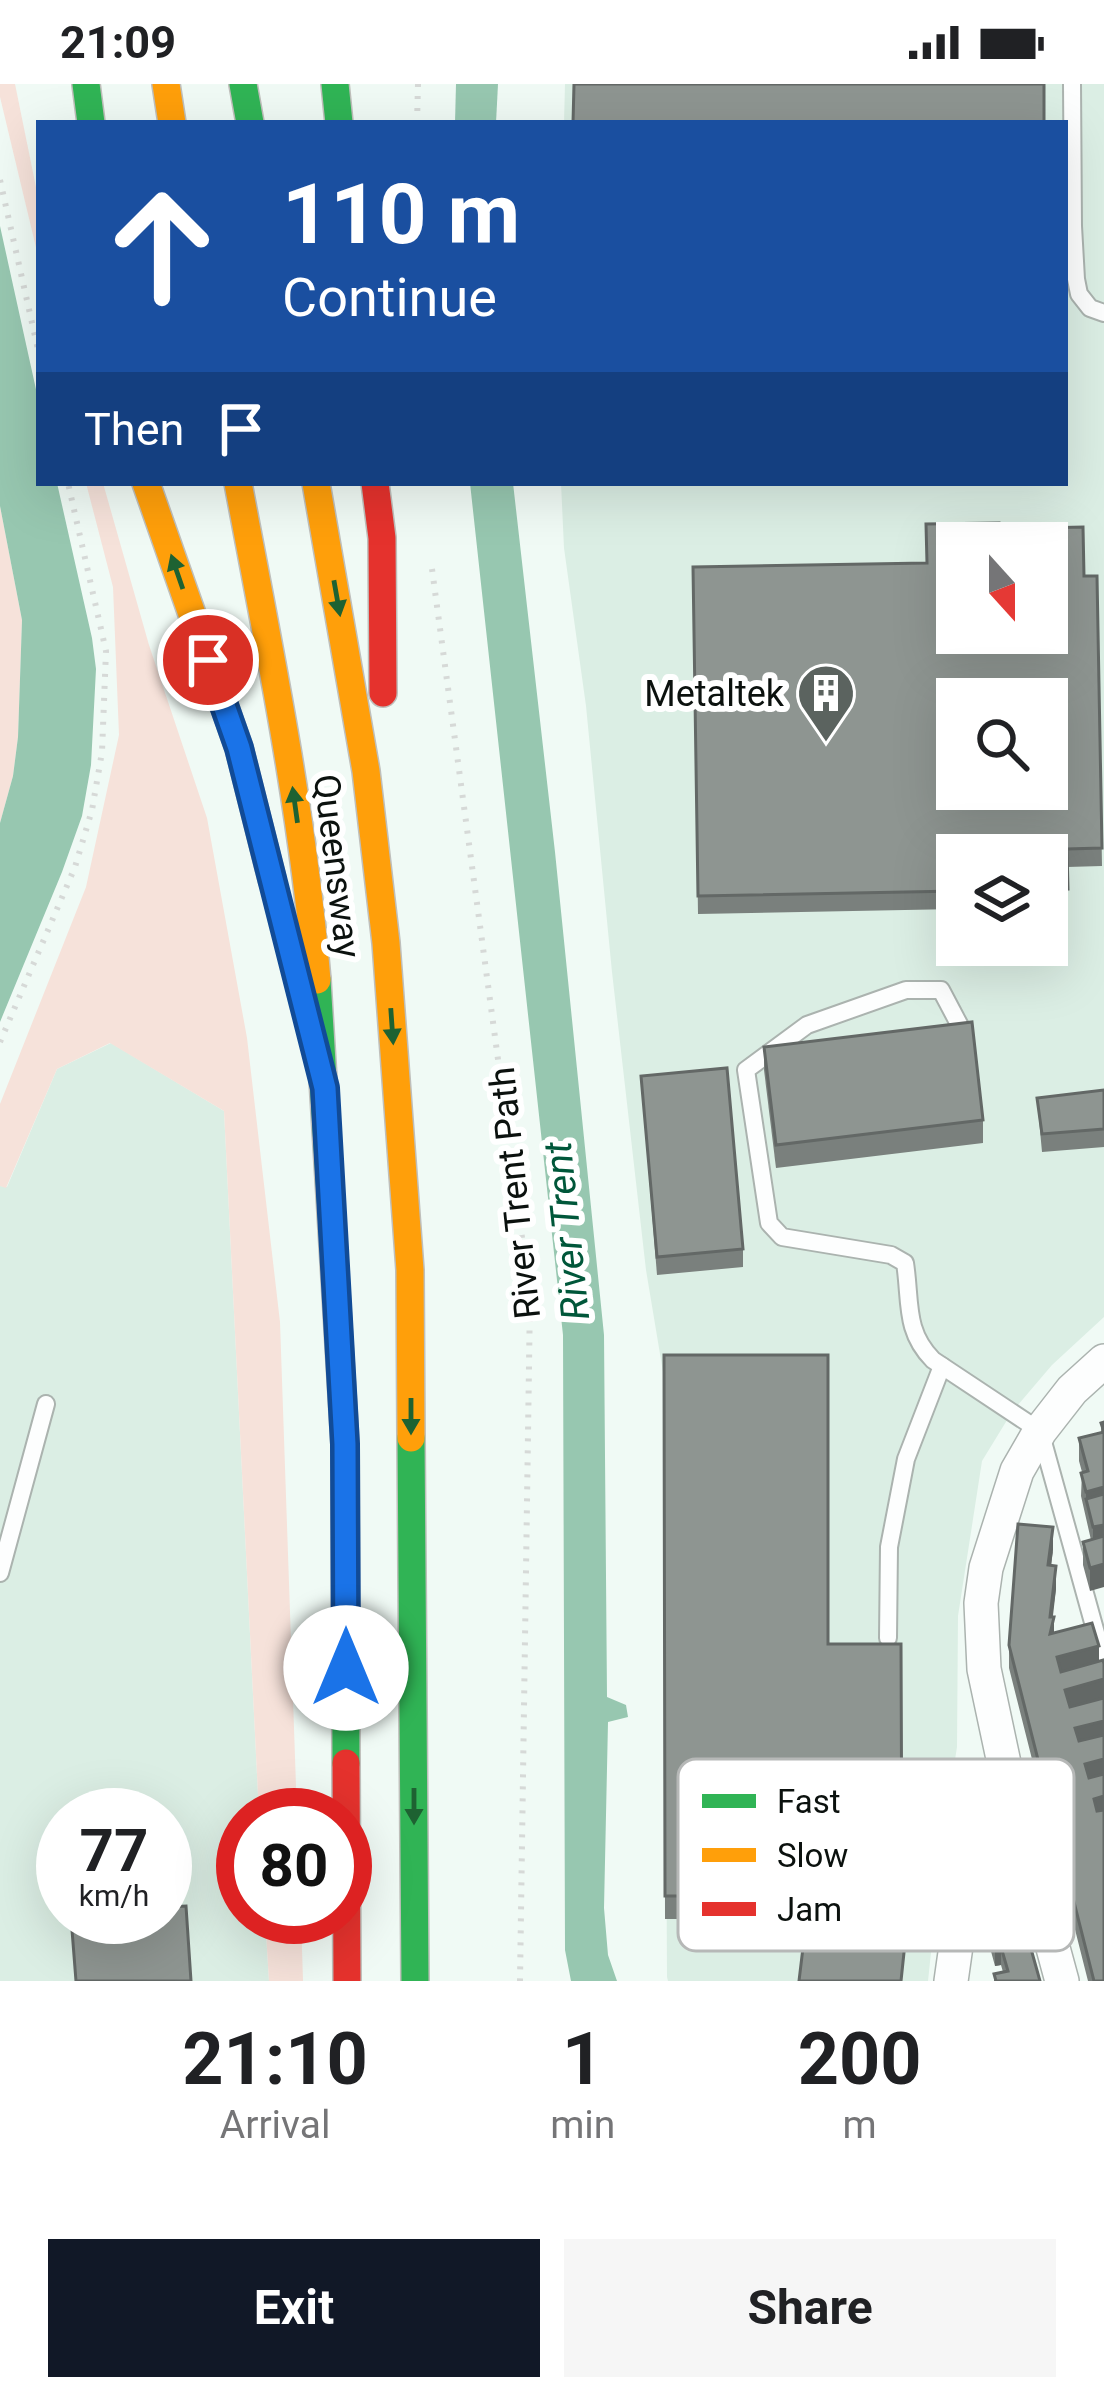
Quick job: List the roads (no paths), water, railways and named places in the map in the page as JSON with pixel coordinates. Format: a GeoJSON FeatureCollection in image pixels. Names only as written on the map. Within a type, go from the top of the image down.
{"type":"FeatureCollection","features":[{"type":"Feature","properties":{"kind":"highway"},"geometry":{"type":"LineString","coordinates":[[86,84],[91,120]]}},
{"type":"Feature","properties":{"kind":"highway"},"geometry":{"type":"LineString","coordinates":[[166,84],[172,120]]}},
{"type":"Feature","properties":{"kind":"highway"},"geometry":{"type":"LineString","coordinates":[[243,84],[249,120]]}},
{"type":"Feature","properties":{"kind":"highway"},"geometry":{"type":"LineString","coordinates":[[335,84],[339,120]]}},
{"type":"Feature","properties":{"kind":"highway"},"geometry":{"type":"LineString","coordinates":[[147,486],[239,748],[325,1088]]}},
{"type":"Feature","properties":{"kind":"highway","name":"Queensway"},"geometry":{"type":"LineString","coordinates":[[239,486],[281,709],[311,909],[325,1088],[345,1444],[347,1981]]}},
{"type":"Feature","properties":{"kind":"highway","name":"Queensway"},"geometry":{"type":"LineString","coordinates":[[317,486],[366,771],[386,943],[410,1270],[416,1981]]}},
{"type":"Feature","properties":{"kind":"highway"},"geometry":{"type":"LineString","coordinates":[[375,486],[382,538],[386,943]]}},
{"type":"Feature","properties":{"kind":"street"},"geometry":{"type":"LineString","coordinates":[[1003,1759],[984,1670],[981,1603],[986,1568],[1017,1471],[1072,1390],[1104,1361]]}},
{"type":"Feature","properties":{"kind":"street"},"geometry":{"type":"LineString","coordinates":[[951,1981],[955,1951]]}},
{"type":"Feature","properties":{"kind":"street"},"geometry":{"type":"LineString","coordinates":[[1054,1951],[1062,1981]]}},
{"type":"Feature","properties":{"kind":"lane"},"geometry":{"type":"LineString","coordinates":[[1072,84],[1078,294],[1090,308],[1104,313]]}},
{"type":"Feature","properties":{"kind":"lane"},"geometry":{"type":"LineString","coordinates":[[960,1026],[941,990],[906,990],[807,1025],[746,1070],[769,1223],[782,1238],[891,1255],[905,1263],[911,1325],[920,1346],[942,1366],[1040,1431],[1104,1662]]}},
{"type":"Feature","properties":{"kind":"lane"},"geometry":{"type":"LineString","coordinates":[[888,1638],[889,1547],[906,1459],[942,1366]]}},
{"type":"Feature","properties":{"kind":"lane"},"geometry":{"type":"LineString","coordinates":[[0,1573],[46,1404]]}},
{"type":"Feature","properties":{"kind":"water"},"geometry":{"type":"Polygon","coordinates":[[[456,84],[498,84],[496,120],[455,120],[456,84]]]}},
{"type":"Feature","properties":{"kind":"water"},"geometry":{"type":"Polygon","coordinates":[[[0,226],[36,389],[36,486],[58,486],[96,669],[91,765],[82,816],[0,1022],[0,823],[18,737],[22,620],[0,506],[0,226]]]}},
{"type":"Feature","properties":{"kind":"water","name":"River Trent"},"geometry":{"type":"Polygon","coordinates":[[[470,486],[513,486],[604,1335],[607,1697],[626,1705],[628,1717],[608,1722],[604,1908],[608,1955],[617,1981],[571,1981],[565,1950],[563,1335],[470,486]]]}},
{"type":"Feature","properties":{"kind":"place","name":"Metaltek"},"geometry":{"type":"Point","coordinates":[826,744]}}]}
